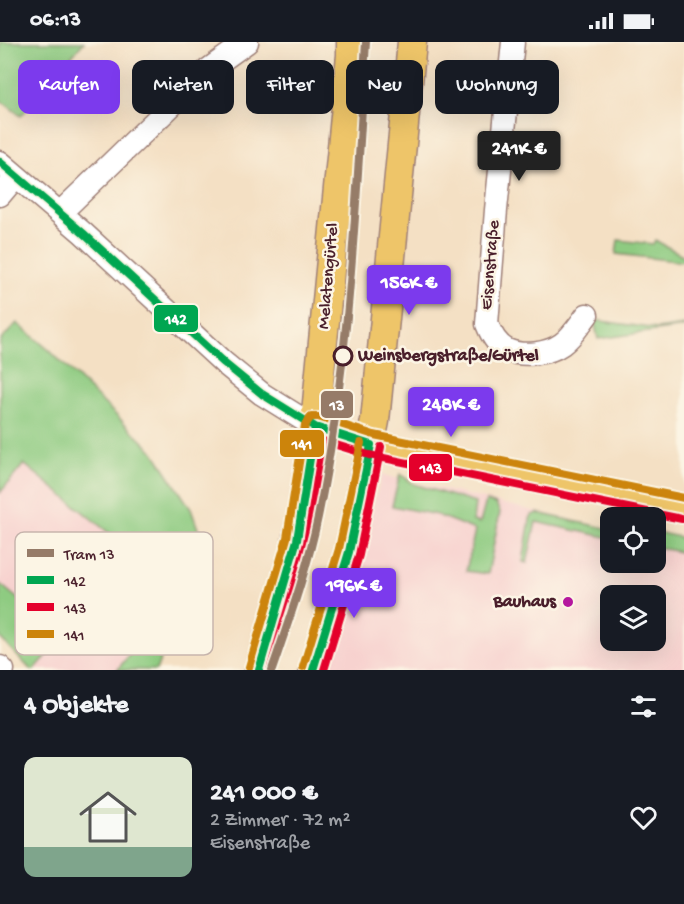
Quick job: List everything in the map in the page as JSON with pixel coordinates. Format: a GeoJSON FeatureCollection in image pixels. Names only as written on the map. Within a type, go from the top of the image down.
{"type":"FeatureCollection","features":[{"type":"Feature","properties":{"kind":"main road","name":"Melatengürtel"},"geometry":{"type":"LineString","coordinates":[[259,670],[297,540],[315,427],[335,204],[353,46]]}},
{"type":"Feature","properties":{"kind":"main road"},"geometry":{"type":"LineString","coordinates":[[313,670],[349,552],[375,421],[391,266],[409,49]]}},
{"type":"Feature","properties":{"kind":"main road"},"geometry":{"type":"LineString","coordinates":[[315,427],[371,445],[684,509]]}},
{"type":"Feature","properties":{"kind":"street"},"geometry":{"type":"LineString","coordinates":[[60,213],[208,70],[247,42]]}},
{"type":"Feature","properties":{"kind":"street","name":"Eisenstraße"},"geometry":{"type":"LineString","coordinates":[[513,42],[487,324],[491,336],[507,350],[527,353],[562,344],[587,315]]}},
{"type":"Feature","properties":{"kind":"street"},"geometry":{"type":"LineString","coordinates":[[0,195],[8,169],[60,213],[224,363],[262,394],[315,427]]}},
{"type":"Feature","properties":{"kind":"shaded area"},"geometry":{"type":"Polygon","coordinates":[[[24,464],[107,532],[15,532],[15,653],[0,638],[0,494],[24,464]]]}},
{"type":"Feature","properties":{"kind":"shaded area"},"geometry":{"type":"Polygon","coordinates":[[[382,475],[600,527],[600,573],[666,573],[666,542],[684,546],[684,670],[324,670],[382,475]]]}},
{"type":"Feature","properties":{"kind":"shaded area"},"geometry":{"type":"Polygon","coordinates":[[[16,655],[128,655],[116,670],[31,670],[16,655]]]}},
{"type":"Feature","properties":{"kind":"green space"},"geometry":{"type":"Polygon","coordinates":[[[0,42],[84,42],[69,60],[18,60],[18,114],[0,100],[0,42]]]}},
{"type":"Feature","properties":{"kind":"green space"},"geometry":{"type":"Polygon","coordinates":[[[618,240],[653,244],[655,240],[684,256],[684,262],[616,254],[618,240]]]}},
{"type":"Feature","properties":{"kind":"green space"},"geometry":{"type":"Polygon","coordinates":[[[594,320],[657,329],[684,325],[684,327],[598,339],[594,320]]]}},
{"type":"Feature","properties":{"kind":"green space"},"geometry":{"type":"Polygon","coordinates":[[[17,323],[49,350],[153,451],[191,509],[198,532],[108,532],[24,464],[0,493],[0,341],[17,323]]]}},
{"type":"Feature","properties":{"kind":"green space"},"geometry":{"type":"Polygon","coordinates":[[[400,474],[414,484],[475,503],[473,521],[480,523],[486,501],[496,504],[500,512],[488,574],[466,571],[475,530],[437,515],[392,506],[400,474]]]}},
{"type":"Feature","properties":{"kind":"green space"},"geometry":{"type":"Polygon","coordinates":[[[537,513],[600,527],[600,536],[536,522],[527,563],[523,562],[532,515],[537,513]]]}},
{"type":"Feature","properties":{"kind":"green space"},"geometry":{"type":"Polygon","coordinates":[[[666,534],[684,538],[684,553],[666,549],[666,534]]]}},
{"type":"Feature","properties":{"kind":"green space"},"geometry":{"type":"Polygon","coordinates":[[[0,584],[15,596],[15,653],[0,638],[0,584]]]}},
{"type":"Feature","properties":{"kind":"green space"},"geometry":{"type":"Polygon","coordinates":[[[16,655],[48,655],[34,670],[31,670],[16,655]]]}},
{"type":"Feature","properties":{"kind":"green space"},"geometry":{"type":"Polygon","coordinates":[[[129,655],[162,655],[156,670],[117,670],[129,655]]]}},
{"type":"Feature","properties":{"kind":"tram line","name":"13"},"geometry":{"type":"LineString","coordinates":[[272,670],[309,556],[329,458],[338,399],[355,221],[366,42]]}},
{"type":"Feature","properties":{"kind":"transit line","name":"142"},"geometry":{"type":"LineString","coordinates":[[0,162],[83,233],[224,363],[262,394],[315,427],[371,445]]}},
{"type":"Feature","properties":{"kind":"transit line","name":"141"},"geometry":{"type":"LineString","coordinates":[[249,667],[287,538],[305,425],[311,417],[318,417],[374,435],[684,498]]}},
{"type":"Feature","properties":{"kind":"transit line","name":"142"},"geometry":{"type":"LineString","coordinates":[[259,670],[297,540],[315,427]]}},
{"type":"Feature","properties":{"kind":"transit line","name":"143"},"geometry":{"type":"LineString","coordinates":[[270,670],[307,543],[323,441],[369,455],[682,519]]}},
{"type":"Feature","properties":{"kind":"transit line","name":"141"},"geometry":{"type":"LineString","coordinates":[[303,667],[339,549],[361,443]]}},
{"type":"Feature","properties":{"kind":"transit line","name":"142"},"geometry":{"type":"LineString","coordinates":[[313,670],[349,552],[371,445]]}},
{"type":"Feature","properties":{"kind":"transit line","name":"143"},"geometry":{"type":"LineString","coordinates":[[324,670],[359,555],[381,447]]}},
{"type":"Feature","properties":{"kind":"place","name":"Weinsbergstraße/Gürtel"},"geometry":{"type":"Point","coordinates":[343,356]}},
{"type":"Feature","properties":{"kind":"place","name":"Bauhaus"},"geometry":{"type":"Point","coordinates":[568,602]}}]}
